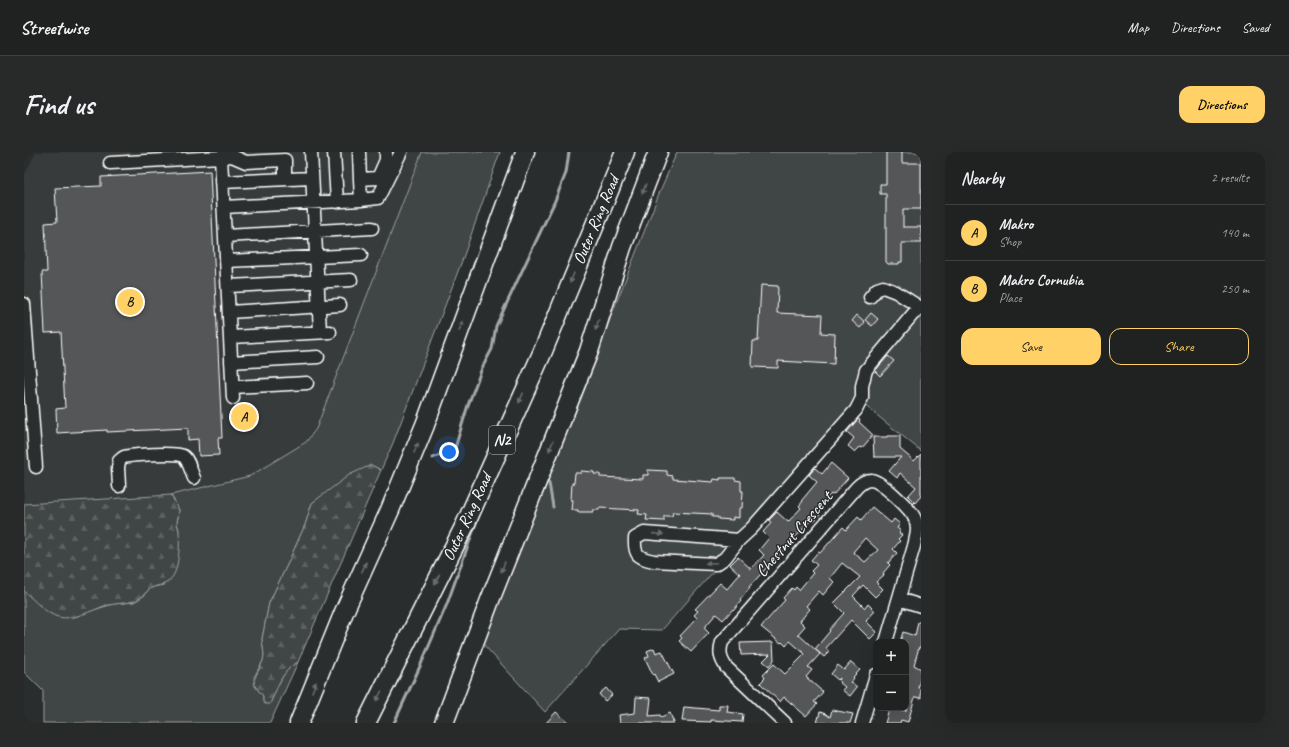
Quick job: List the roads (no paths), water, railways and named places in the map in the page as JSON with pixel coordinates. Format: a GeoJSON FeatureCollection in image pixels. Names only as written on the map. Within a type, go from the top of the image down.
{"type":"FeatureCollection","features":[{"type":"Feature","properties":{"kind":"highway"},"geometry":{"type":"LineString","coordinates":[[299,723],[344,612],[390,510],[425,425],[525,152]]}},
{"type":"Feature","properties":{"kind":"highway","name":"Outer Ring Road"},"geometry":{"type":"LineString","coordinates":[[366,723],[465,525],[543,351],[625,152]]}},
{"type":"Feature","properties":{"kind":"highway"},"geometry":{"type":"LineString","coordinates":[[444,723],[493,592],[589,351],[622,247],[658,152]]}},
{"type":"Feature","properties":{"kind":"street"},"geometry":{"type":"LineString","coordinates":[[230,337],[325,332],[319,307],[311,152]]}},
{"type":"Feature","properties":{"kind":"street"},"geometry":{"type":"LineString","coordinates":[[334,152],[337,202]]}},
{"type":"Feature","properties":{"kind":"street"},"geometry":{"type":"LineString","coordinates":[[359,152],[361,200]]}},
{"type":"Feature","properties":{"kind":"street"},"geometry":{"type":"LineString","coordinates":[[360,179],[378,178],[386,160],[386,152]]}},
{"type":"Feature","properties":{"kind":"street"},"geometry":{"type":"LineString","coordinates":[[224,207],[337,202],[378,198],[401,152]]}},
{"type":"Feature","properties":{"kind":"street"},"geometry":{"type":"LineString","coordinates":[[110,163],[232,156],[246,162],[284,160],[286,179]]}},
{"type":"Feature","properties":{"kind":"street"},"geometry":{"type":"LineString","coordinates":[[221,157],[233,393],[307,383]]}},
{"type":"Feature","properties":{"kind":"street"},"geometry":{"type":"LineString","coordinates":[[222,182],[312,178]]}},
{"type":"Feature","properties":{"kind":"street"},"geometry":{"type":"LineString","coordinates":[[225,236],[372,228]]}},
{"type":"Feature","properties":{"kind":"street"},"geometry":{"type":"LineString","coordinates":[[226,261],[361,255]]}},
{"type":"Feature","properties":{"kind":"street"},"geometry":{"type":"LineString","coordinates":[[228,286],[351,280]]}},
{"type":"Feature","properties":{"kind":"street"},"geometry":{"type":"LineString","coordinates":[[739,540],[644,533],[635,538],[635,548],[639,556],[645,559],[716,564],[725,558],[739,540],[752,528],[856,410],[862,398],[862,386],[866,370],[913,314],[921,309],[896,292],[883,287],[877,289],[870,297]]}},
{"type":"Feature","properties":{"kind":"street"},"geometry":{"type":"LineString","coordinates":[[24,304],[36,468]]}},
{"type":"Feature","properties":{"kind":"street"},"geometry":{"type":"LineString","coordinates":[[229,312],[340,305]]}},
{"type":"Feature","properties":{"kind":"street"},"geometry":{"type":"LineString","coordinates":[[232,362],[318,357]]}},
{"type":"Feature","properties":{"kind":"street"},"geometry":{"type":"LineString","coordinates":[[119,486],[119,461],[123,458],[133,456],[168,453],[179,454],[184,456],[187,460],[194,478]]}},
{"type":"Feature","properties":{"kind":"street","name":"Chestnut Crescent"},"geometry":{"type":"LineString","coordinates":[[784,722],[726,667],[720,656],[722,642],[861,482],[867,480],[878,482],[884,487],[912,512],[917,523],[917,534],[887,639]]}},
{"type":"Feature","properties":{"kind":"street"},"geometry":{"type":"LineString","coordinates":[[899,599],[921,606]]}},
{"type":"Feature","properties":{"kind":"street"},"geometry":{"type":"LineString","coordinates":[[862,723],[873,685]]}},
{"type":"Feature","properties":{"kind":"street"},"geometry":{"type":"LineString","coordinates":[[770,723],[784,722]]}},
{"type":"Feature","properties":{"kind":"waterway"},"geometry":{"type":"LineString","coordinates":[[433,458],[455,448],[468,405],[482,368],[492,349],[496,326],[554,203],[566,173],[569,152]]}},
{"type":"Feature","properties":{"kind":"waterway"},"geometry":{"type":"LineString","coordinates":[[549,483],[553,507]]}},
{"type":"Feature","properties":{"kind":"waterway"},"geometry":{"type":"LineString","coordinates":[[394,723],[447,604],[480,512]]}},
{"type":"Feature","properties":{"kind":"place","name":"Makro Cornubia"},"geometry":{"type":"Point","coordinates":[130,302]}},
{"type":"Feature","properties":{"kind":"place","name":"Makro"},"geometry":{"type":"Point","coordinates":[244,417]}}]}
